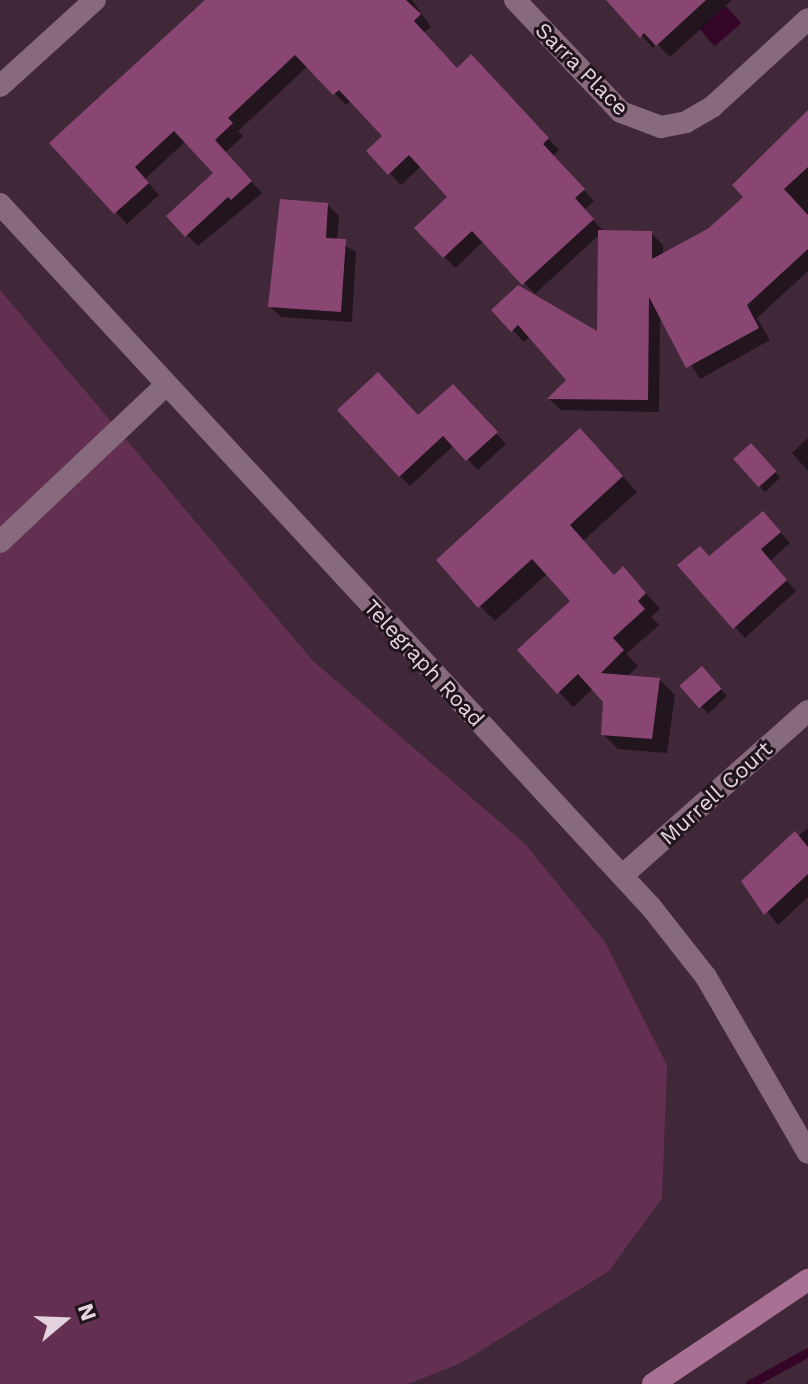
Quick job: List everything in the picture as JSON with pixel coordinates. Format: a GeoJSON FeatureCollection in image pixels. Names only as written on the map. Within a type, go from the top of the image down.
{"type":"FeatureCollection","features":[{"type":"Feature","properties":{"kind":"main road"},"geometry":{"type":"LineString","coordinates":[[653,1384],[808,1280]]}},
{"type":"Feature","properties":{"kind":"street"},"geometry":{"type":"LineString","coordinates":[[0,86],[95,0]]}},
{"type":"Feature","properties":{"kind":"street","name":"Sarra Place"},"geometry":{"type":"LineString","coordinates":[[515,0],[621,112],[661,136],[712,107],[808,19]]}},
{"type":"Feature","properties":{"kind":"street","name":"Telegraph Road"},"geometry":{"type":"LineString","coordinates":[[0,204],[623,875],[706,977],[808,1153]]}},
{"type":"Feature","properties":{"kind":"street"},"geometry":{"type":"LineString","coordinates":[[0,542],[166,385]]}},
{"type":"Feature","properties":{"kind":"street","name":"Murrell Court"},"geometry":{"type":"LineString","coordinates":[[623,875],[808,711]]}},
{"type":"Feature","properties":{"kind":"shaded area"},"geometry":{"type":"Polygon","coordinates":[[[726,6],[741,23],[715,46],[700,29],[726,6]]]}},
{"type":"Feature","properties":{"kind":"shaded area"},"geometry":{"type":"Polygon","coordinates":[[[0,290],[313,661],[525,844],[605,942],[667,1065],[662,1198],[609,1271],[461,1363],[408,1384],[0,1384],[0,290]]]}},
{"type":"Feature","properties":{"kind":"building"},"geometry":{"type":"Polygon","coordinates":[[[205,0],[406,0],[421,14],[414,21],[457,68],[471,54],[549,138],[543,144],[585,189],[575,198],[594,219],[522,285],[472,231],[443,258],[414,228],[447,197],[409,155],[388,175],[366,151],[382,136],[339,90],[333,95],[295,55],[228,118],[233,123],[215,140],[252,181],[231,200],[228,197],[185,237],[166,216],[213,173],[174,131],[135,167],[149,183],[114,214],[49,143],[205,0]]]}},
{"type":"Feature","properties":{"kind":"building"},"geometry":{"type":"Polygon","coordinates":[[[606,0],[706,0],[656,46],[644,33],[640,38],[606,0]]]}},
{"type":"Feature","properties":{"kind":"building"},"geometry":{"type":"Polygon","coordinates":[[[808,110],[808,167],[784,189],[808,215],[808,249],[747,305],[759,328],[686,368],[649,297],[648,400],[547,399],[566,380],[518,325],[511,332],[491,310],[518,285],[597,331],[598,230],[652,231],[652,259],[709,228],[743,197],[732,185],[808,110]]]}},
{"type":"Feature","properties":{"kind":"building"},"geometry":{"type":"Polygon","coordinates":[[[280,199],[328,203],[326,238],[346,239],[341,312],[268,307],[280,199]]]}},
{"type":"Feature","properties":{"kind":"building"},"geometry":{"type":"Polygon","coordinates":[[[378,372],[418,415],[453,384],[498,432],[466,461],[443,436],[399,477],[337,410],[378,372]]]}},
{"type":"Feature","properties":{"kind":"building"},"geometry":{"type":"Polygon","coordinates":[[[580,428],[623,476],[570,525],[614,575],[623,566],[646,593],[638,601],[645,609],[613,638],[624,650],[601,673],[660,678],[652,739],[601,735],[603,702],[578,674],[557,694],[517,650],[570,601],[532,559],[478,608],[436,560],[580,428]]]}},
{"type":"Feature","properties":{"kind":"building"},"geometry":{"type":"Polygon","coordinates":[[[751,443],[776,471],[759,487],[733,459],[751,443]]]}},
{"type":"Feature","properties":{"kind":"building"},"geometry":{"type":"Polygon","coordinates":[[[763,511],[781,532],[761,549],[787,580],[733,629],[677,565],[700,546],[709,556],[763,511]]]}},
{"type":"Feature","properties":{"kind":"building"},"geometry":{"type":"Polygon","coordinates":[[[702,666],[722,689],[699,708],[679,686],[702,666]]]}},
{"type":"Feature","properties":{"kind":"building"},"geometry":{"type":"Polygon","coordinates":[[[795,831],[808,847],[808,874],[764,915],[741,881],[795,831]]]}},
{"type":"Feature","properties":{"kind":"waterway"},"geometry":{"type":"LineString","coordinates":[[750,1384],[808,1352]]}}]}
